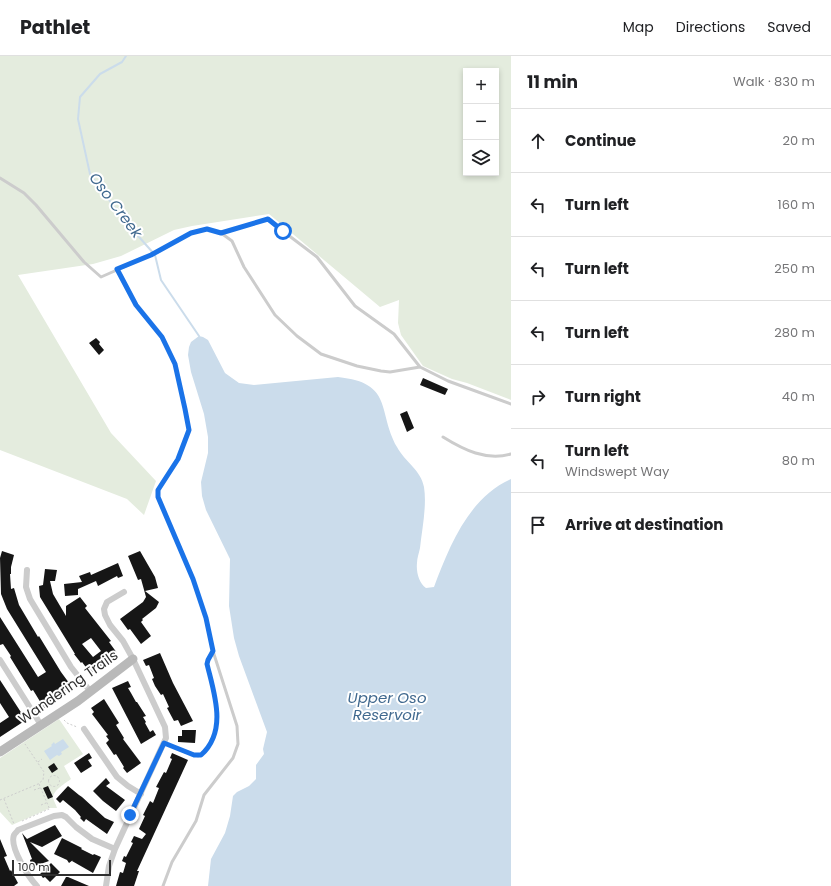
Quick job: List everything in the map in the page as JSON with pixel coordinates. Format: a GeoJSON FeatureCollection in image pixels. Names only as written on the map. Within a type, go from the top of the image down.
{"type":"FeatureCollection","features":[{"type":"Feature","properties":{"kind":"street"},"geometry":{"type":"LineString","coordinates":[[27,570],[26,588],[30,599],[71,667],[90,691]]}},
{"type":"Feature","properties":{"kind":"street"},"geometry":{"type":"LineString","coordinates":[[106,886],[109,866],[115,849],[166,738],[166,727],[133,659],[123,641],[110,625],[105,615],[104,609],[107,602],[124,592]]}},
{"type":"Feature","properties":{"kind":"street","name":"Wandering Trails"},"geometry":{"type":"LineString","coordinates":[[0,752],[90,691],[133,659]]}},
{"type":"Feature","properties":{"kind":"street"},"geometry":{"type":"LineString","coordinates":[[0,660],[41,725]]}},
{"type":"Feature","properties":{"kind":"street"},"geometry":{"type":"LineString","coordinates":[[84,729],[117,777],[141,794]]}},
{"type":"Feature","properties":{"kind":"street"},"geometry":{"type":"LineString","coordinates":[[37,886],[25,870],[15,847],[13,840],[14,834],[17,831],[54,816],[62,816],[66,817],[76,828],[92,839],[115,849]]}},
{"type":"Feature","properties":{"kind":"lane"},"geometry":{"type":"LineString","coordinates":[[0,178],[24,193],[84,262],[101,277],[151,255],[191,233],[207,229],[221,233],[232,241],[244,267],[275,316],[297,336],[321,354],[357,366],[381,371],[390,372],[420,367]]}},
{"type":"Feature","properties":{"kind":"lane"},"geometry":{"type":"LineString","coordinates":[[221,233],[268,219],[317,257],[355,306],[394,334],[420,367],[448,381],[511,404]]}},
{"type":"Feature","properties":{"kind":"lane"},"geometry":{"type":"LineString","coordinates":[[117,269],[136,305],[162,337],[175,364],[189,430],[178,459],[158,490],[158,497],[193,579],[206,618],[213,651],[236,726],[238,744],[234,758],[204,796],[196,821],[172,862],[163,886]]}},
{"type":"Feature","properties":{"kind":"lane"},"geometry":{"type":"LineString","coordinates":[[443,437],[474,453],[494,456],[511,454]]}},
{"type":"Feature","properties":{"kind":"lane"},"geometry":{"type":"LineString","coordinates":[[164,743],[198,756],[204,752],[210,743],[216,727],[217,716],[216,704],[207,664],[213,651]]}},
{"type":"Feature","properties":{"kind":"path"},"geometry":{"type":"LineString","coordinates":[[0,800],[39,784],[44,778],[44,772],[21,738]]}},
{"type":"Feature","properties":{"kind":"path"},"geometry":{"type":"LineString","coordinates":[[37,762],[42,759]]}},
{"type":"Feature","properties":{"kind":"path"},"geometry":{"type":"LineString","coordinates":[[44,778],[49,779],[56,776],[60,780],[57,786],[51,786],[49,779]]}},
{"type":"Feature","properties":{"kind":"path"},"geometry":{"type":"LineString","coordinates":[[21,821],[49,810],[39,784]]}},
{"type":"Feature","properties":{"kind":"path"},"geometry":{"type":"LineString","coordinates":[[34,790],[40,787]]}},
{"type":"Feature","properties":{"kind":"path"},"geometry":{"type":"LineString","coordinates":[[4,798],[17,831]]}},
{"type":"Feature","properties":{"kind":"path"},"geometry":{"type":"LineString","coordinates":[[41,805],[46,803]]}},
{"type":"Feature","properties":{"kind":"shaded area"},"geometry":{"type":"Polygon","coordinates":[[[0,56],[511,56],[511,400],[467,383],[452,379],[423,366],[401,335],[398,323],[399,300],[380,307],[269,214],[174,230],[121,256],[93,264],[18,275],[111,433],[156,481],[144,515],[127,499],[0,450],[0,56]]]}},
{"type":"Feature","properties":{"kind":"shaded area"},"geometry":{"type":"Polygon","coordinates":[[[59,719],[83,754],[64,766],[71,779],[55,792],[53,798],[57,808],[50,808],[12,825],[0,812],[0,758],[59,719]]]}},
{"type":"Feature","properties":{"kind":"water","name":"Upper Oso Reservoir"},"geometry":{"type":"Polygon","coordinates":[[[199,336],[208,340],[225,373],[239,383],[254,385],[338,377],[356,380],[368,385],[376,392],[381,401],[391,434],[397,447],[420,476],[424,487],[424,518],[417,566],[420,580],[426,588],[434,587],[454,540],[472,511],[483,498],[496,487],[511,479],[511,886],[208,886],[211,859],[225,833],[230,816],[233,796],[237,792],[249,786],[256,779],[256,765],[264,754],[263,749],[267,732],[239,656],[234,638],[229,606],[230,559],[206,510],[202,496],[201,482],[208,453],[208,437],[204,414],[191,372],[188,355],[191,342],[199,336]]]}},
{"type":"Feature","properties":{"kind":"water"},"geometry":{"type":"Polygon","coordinates":[[[63,739],[69,747],[61,752],[62,754],[59,756],[57,755],[50,760],[44,751],[52,746],[51,745],[54,742],[55,744],[63,739]]]}},
{"type":"Feature","properties":{"kind":"building"},"geometry":{"type":"Polygon","coordinates":[[[96,338],[104,350],[99,355],[89,343],[96,338]]]}},
{"type":"Feature","properties":{"kind":"building"},"geometry":{"type":"Polygon","coordinates":[[[423,378],[448,389],[445,395],[420,385],[423,378]]]}},
{"type":"Feature","properties":{"kind":"building"},"geometry":{"type":"Polygon","coordinates":[[[407,411],[414,428],[407,432],[400,414],[407,411]]]}},
{"type":"Feature","properties":{"kind":"building"},"geometry":{"type":"Polygon","coordinates":[[[2,551],[14,555],[10,574],[11,589],[14,588],[19,605],[38,637],[39,636],[72,687],[47,704],[48,706],[44,708],[33,690],[31,691],[3,644],[0,645],[0,617],[38,677],[46,672],[7,609],[1,594],[0,558],[2,551]]]}},
{"type":"Feature","properties":{"kind":"building"},"geometry":{"type":"Polygon","coordinates":[[[140,551],[155,577],[158,588],[145,591],[159,602],[156,608],[142,619],[143,620],[141,622],[151,636],[141,644],[130,629],[128,630],[120,619],[143,602],[146,597],[141,579],[138,580],[128,556],[140,551]]]}},
{"type":"Feature","properties":{"kind":"building"},"geometry":{"type":"Polygon","coordinates":[[[118,563],[123,576],[118,578],[117,576],[98,586],[96,581],[78,589],[78,595],[65,596],[64,584],[82,582],[79,576],[90,572],[91,575],[118,563]]]}},
{"type":"Feature","properties":{"kind":"building"},"geometry":{"type":"Polygon","coordinates":[[[45,569],[57,570],[55,581],[50,581],[53,594],[66,616],[66,606],[80,597],[87,606],[85,608],[111,641],[109,642],[117,653],[91,674],[74,654],[40,597],[39,586],[43,585],[45,569]],[[91,638],[82,644],[93,657],[101,651],[91,638]]]}},
{"type":"Feature","properties":{"kind":"building"},"geometry":{"type":"Polygon","coordinates":[[[160,653],[173,683],[193,721],[181,726],[178,720],[174,721],[167,708],[169,707],[163,694],[161,695],[155,686],[152,679],[154,678],[149,665],[146,666],[143,660],[160,653]]]}},
{"type":"Feature","properties":{"kind":"building"},"geometry":{"type":"Polygon","coordinates":[[[0,680],[26,720],[0,737],[0,723],[9,717],[0,703],[0,680]]]}},
{"type":"Feature","properties":{"kind":"building"},"geometry":{"type":"Polygon","coordinates":[[[128,681],[131,687],[128,688],[146,716],[143,717],[146,722],[145,723],[150,732],[153,730],[156,735],[141,744],[112,688],[128,681]]]}},
{"type":"Feature","properties":{"kind":"building"},"geometry":{"type":"Polygon","coordinates":[[[104,699],[119,723],[116,725],[124,738],[123,739],[141,763],[127,773],[116,754],[114,755],[106,743],[109,740],[106,736],[108,735],[92,714],[94,712],[91,708],[104,699]]]}},
{"type":"Feature","properties":{"kind":"building"},"geometry":{"type":"Polygon","coordinates":[[[182,730],[196,730],[195,743],[178,742],[178,736],[182,736],[182,730]]]}},
{"type":"Feature","properties":{"kind":"building"},"geometry":{"type":"Polygon","coordinates":[[[89,753],[92,758],[88,760],[92,766],[81,773],[74,763],[89,753]]]}},
{"type":"Feature","properties":{"kind":"building"},"geometry":{"type":"Polygon","coordinates":[[[172,753],[188,760],[137,871],[139,871],[134,886],[116,886],[120,872],[123,873],[126,863],[122,861],[124,856],[126,857],[133,843],[131,842],[134,836],[142,839],[146,834],[139,829],[145,816],[143,815],[150,801],[153,803],[159,788],[156,787],[164,772],[166,773],[172,759],[170,758],[172,753]]]}},
{"type":"Feature","properties":{"kind":"building"},"geometry":{"type":"Polygon","coordinates":[[[54,763],[58,769],[52,773],[48,767],[54,763]]]}},
{"type":"Feature","properties":{"kind":"building"},"geometry":{"type":"Polygon","coordinates":[[[106,778],[110,783],[106,786],[125,800],[116,811],[93,791],[106,778]]]}},
{"type":"Feature","properties":{"kind":"building"},"geometry":{"type":"Polygon","coordinates":[[[48,786],[53,797],[48,799],[43,788],[48,786]]]}},
{"type":"Feature","properties":{"kind":"building"},"geometry":{"type":"Polygon","coordinates":[[[68,786],[105,818],[114,822],[107,834],[86,819],[84,822],[75,810],[63,800],[60,803],[56,799],[68,786]]]}},
{"type":"Feature","properties":{"kind":"building"},"geometry":{"type":"Polygon","coordinates":[[[55,825],[62,836],[42,847],[30,842],[49,861],[32,867],[30,860],[32,859],[22,833],[27,839],[55,825]]]}},
{"type":"Feature","properties":{"kind":"building"},"geometry":{"type":"Polygon","coordinates":[[[62,838],[93,855],[94,854],[101,857],[93,873],[72,861],[73,860],[69,863],[67,860],[54,854],[62,838]]]}},
{"type":"Feature","properties":{"kind":"building"},"geometry":{"type":"Polygon","coordinates":[[[0,839],[7,856],[4,857],[10,871],[11,870],[18,883],[14,886],[0,886],[0,839]]]}},
{"type":"Feature","properties":{"kind":"building"},"geometry":{"type":"Polygon","coordinates":[[[51,863],[60,872],[50,882],[45,877],[43,878],[40,874],[51,863]]]}},
{"type":"Feature","properties":{"kind":"building"},"geometry":{"type":"Polygon","coordinates":[[[66,877],[68,877],[89,886],[61,886],[66,877]]]}},
{"type":"Feature","properties":{"kind":"waterway","name":"Oso Creek"},"geometry":{"type":"LineString","coordinates":[[126,56],[122,62],[100,74],[80,97],[78,119],[90,174],[124,220],[155,255],[161,280],[199,336]]}},
{"type":"Feature","properties":{"kind":"route"},"geometry":{"type":"LineString","coordinates":[[130,815],[164,743],[194,755],[201,755],[210,743],[216,727],[217,716],[216,704],[207,664],[213,651],[206,618],[193,579],[158,497],[158,490],[178,459],[189,430],[175,364],[162,337],[136,305],[117,269],[151,255],[191,233],[207,229],[221,233],[268,219],[283,231]]}}]}
